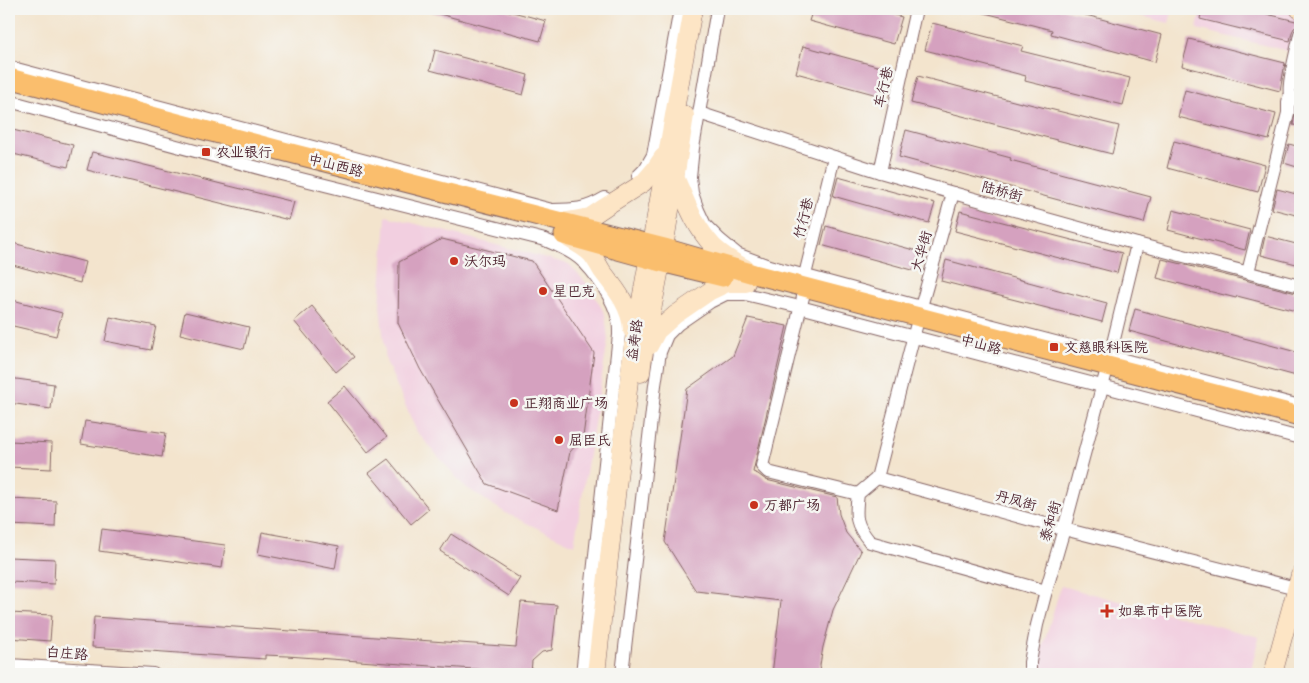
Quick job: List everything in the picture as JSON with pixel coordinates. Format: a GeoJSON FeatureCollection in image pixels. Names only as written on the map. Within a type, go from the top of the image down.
{"type":"FeatureCollection","features":[{"type":"Feature","properties":{"kind":"main road","name":"益寿路"},"geometry":{"type":"LineString","coordinates":[[656,253],[666,153],[693,9]]}},
{"type":"Feature","properties":{"kind":"main road","name":"益寿路"},"geometry":{"type":"LineString","coordinates":[[596,674],[638,351],[656,253],[675,178],[702,9]]}},
{"type":"Feature","properties":{"kind":"main road","name":"中山西路"},"geometry":{"type":"LineString","coordinates":[[9,78],[656,253]]}},
{"type":"Feature","properties":{"kind":"main road","name":"中山西路"},"geometry":{"type":"LineString","coordinates":[[9,90],[282,164],[563,228]]}},
{"type":"Feature","properties":{"kind":"main road"},"geometry":{"type":"LineString","coordinates":[[638,351],[632,321],[624,302],[590,253],[563,228],[590,217],[643,183],[666,153]]}},
{"type":"Feature","properties":{"kind":"main road"},"geometry":{"type":"LineString","coordinates":[[675,178],[687,206],[700,229],[714,247],[750,278]]}},
{"type":"Feature","properties":{"kind":"main road","name":"中山路"},"geometry":{"type":"LineString","coordinates":[[656,253],[1106,371],[1300,416]]}},
{"type":"Feature","properties":{"kind":"main road"},"geometry":{"type":"LineString","coordinates":[[638,351],[675,315],[710,291],[727,283],[750,278]]}},
{"type":"Feature","properties":{"kind":"main road","name":"益寿路"},"geometry":{"type":"LineString","coordinates":[[608,674],[638,351]]}},
{"type":"Feature","properties":{"kind":"main road","name":"中山路"},"geometry":{"type":"LineString","coordinates":[[1106,371],[1300,427]]}},
{"type":"Feature","properties":{"kind":"main road"},"geometry":{"type":"LineString","coordinates":[[1273,674],[1299,584]]}},
{"type":"Feature","properties":{"kind":"street"},"geometry":{"type":"LineString","coordinates":[[9,67],[552,210],[577,210],[592,206],[634,179],[645,169],[653,155],[680,9]]}},
{"type":"Feature","properties":{"kind":"street"},"geometry":{"type":"LineString","coordinates":[[717,9],[693,148],[690,177],[692,193],[705,225],[720,240],[737,254],[769,266],[802,291]]}},
{"type":"Feature","properties":{"kind":"street","name":"车行巷"},"geometry":{"type":"LineString","coordinates":[[880,172],[916,9]]}},
{"type":"Feature","properties":{"kind":"street"},"geometry":{"type":"LineString","coordinates":[[1248,272],[1288,112],[1288,102],[1295,97],[1290,85],[1300,34]]}},
{"type":"Feature","properties":{"kind":"street"},"geometry":{"type":"LineString","coordinates":[[9,101],[281,174],[545,240],[565,248],[580,258],[603,286],[619,320],[619,335],[582,674]]}},
{"type":"Feature","properties":{"kind":"street","name":"陆桥街"},"geometry":{"type":"LineString","coordinates":[[699,113],[880,172],[1137,244],[1300,286]]}},
{"type":"Feature","properties":{"kind":"street","name":"竹行巷"},"geometry":{"type":"LineString","coordinates":[[834,156],[762,466],[768,472],[858,494]]}},
{"type":"Feature","properties":{"kind":"street","name":"大华街"},"geometry":{"type":"LineString","coordinates":[[917,322],[953,193]]}},
{"type":"Feature","properties":{"kind":"street","name":"泰和街"},"geometry":{"type":"LineString","coordinates":[[1030,674],[1030,662],[1037,625],[1106,371],[1137,244]]}},
{"type":"Feature","properties":{"kind":"street"},"geometry":{"type":"LineString","coordinates":[[622,674],[655,385],[660,352],[667,335],[678,324],[710,302],[726,294],[802,291]]}},
{"type":"Feature","properties":{"kind":"street"},"geometry":{"type":"LineString","coordinates":[[917,322],[877,478],[858,494],[856,516],[861,531],[870,542],[1046,591]]}},
{"type":"Feature","properties":{"kind":"street"},"geometry":{"type":"LineString","coordinates":[[1106,371],[1300,406]]}},
{"type":"Feature","properties":{"kind":"street"},"geometry":{"type":"LineString","coordinates":[[1106,371],[1300,438]]}},
{"type":"Feature","properties":{"kind":"street","name":"丹凤街"},"geometry":{"type":"LineString","coordinates":[[877,478],[1064,529],[1299,584]]}},
{"type":"Feature","properties":{"kind":"street","name":"白庄路"},"geometry":{"type":"LineString","coordinates":[[9,665],[153,674]]}},
{"type":"Feature","properties":{"kind":"shaded area"},"geometry":{"type":"Polygon","coordinates":[[[1113,9],[1173,9],[1169,23],[1113,9]]]}},
{"type":"Feature","properties":{"kind":"shaded area"},"geometry":{"type":"Polygon","coordinates":[[[1201,9],[1300,9],[1300,104],[1289,101],[1292,52],[1197,29],[1201,9]]]}},
{"type":"Feature","properties":{"kind":"shaded area","name":"正翔商业广场"},"geometry":{"type":"Polygon","coordinates":[[[386,216],[569,264],[589,286],[605,314],[608,340],[574,545],[507,514],[464,486],[417,432],[386,361],[380,306],[386,216]]]}},
{"type":"Feature","properties":{"kind":"shaded area","name":"如皋市中医院"},"geometry":{"type":"Polygon","coordinates":[[[1061,586],[1259,637],[1250,674],[1041,674],[1041,652],[1061,586]]]}},
{"type":"Feature","properties":{"kind":"building"},"geometry":{"type":"Polygon","coordinates":[[[433,9],[502,9],[546,21],[540,41],[432,12],[433,9]]]}},
{"type":"Feature","properties":{"kind":"building"},"geometry":{"type":"Polygon","coordinates":[[[813,9],[871,9],[902,17],[894,44],[809,21],[813,9]]]}},
{"type":"Feature","properties":{"kind":"building"},"geometry":{"type":"Polygon","coordinates":[[[981,9],[1063,9],[1162,35],[1155,62],[1051,34],[1052,30],[981,12],[981,9]]]}},
{"type":"Feature","properties":{"kind":"building"},"geometry":{"type":"Polygon","coordinates":[[[1202,9],[1246,9],[1300,22],[1294,28],[1290,41],[1200,19],[1202,9]]]}},
{"type":"Feature","properties":{"kind":"building"},"geometry":{"type":"Polygon","coordinates":[[[932,23],[1023,46],[1021,51],[1130,78],[1123,105],[1025,81],[1026,76],[925,50],[932,23]]]}},
{"type":"Feature","properties":{"kind":"building"},"geometry":{"type":"Polygon","coordinates":[[[1189,39],[1285,63],[1280,91],[1182,66],[1189,39]]]}},
{"type":"Feature","properties":{"kind":"building"},"geometry":{"type":"Polygon","coordinates":[[[803,46],[888,69],[881,96],[796,73],[803,46]]]}},
{"type":"Feature","properties":{"kind":"building"},"geometry":{"type":"Polygon","coordinates":[[[435,50],[528,75],[523,95],[430,70],[435,50]]]}},
{"type":"Feature","properties":{"kind":"building"},"geometry":{"type":"Polygon","coordinates":[[[918,76],[1119,126],[1112,154],[911,103],[918,76]]]}},
{"type":"Feature","properties":{"kind":"building"},"geometry":{"type":"Polygon","coordinates":[[[1185,90],[1276,114],[1269,140],[1178,117],[1185,90]]]}},
{"type":"Feature","properties":{"kind":"building"},"geometry":{"type":"Polygon","coordinates":[[[1296,108],[1300,109],[1300,126],[1293,125],[1296,108]]]}},
{"type":"Feature","properties":{"kind":"building"},"geometry":{"type":"Polygon","coordinates":[[[9,129],[73,145],[68,167],[9,153],[9,129]]]}},
{"type":"Feature","properties":{"kind":"building"},"geometry":{"type":"Polygon","coordinates":[[[906,130],[1011,158],[1010,160],[1151,197],[1144,223],[899,157],[906,130]]]}},
{"type":"Feature","properties":{"kind":"building"},"geometry":{"type":"Polygon","coordinates":[[[1174,141],[1265,165],[1258,192],[1167,168],[1174,141]]]}},
{"type":"Feature","properties":{"kind":"building"},"geometry":{"type":"Polygon","coordinates":[[[1289,144],[1300,147],[1300,168],[1284,163],[1289,144]]]}},
{"type":"Feature","properties":{"kind":"building"},"geometry":{"type":"Polygon","coordinates":[[[92,152],[294,202],[289,220],[87,170],[92,152]]]}},
{"type":"Feature","properties":{"kind":"building"},"geometry":{"type":"Polygon","coordinates":[[[838,177],[935,203],[929,223],[833,196],[838,177]]]}},
{"type":"Feature","properties":{"kind":"building"},"geometry":{"type":"Polygon","coordinates":[[[1277,189],[1300,195],[1300,216],[1272,209],[1277,189]]]}},
{"type":"Feature","properties":{"kind":"building"},"geometry":{"type":"Polygon","coordinates":[[[1173,210],[1250,230],[1245,250],[1168,230],[1173,210]]]}},
{"type":"Feature","properties":{"kind":"building"},"geometry":{"type":"Polygon","coordinates":[[[960,211],[1122,253],[1117,273],[955,231],[960,211]]]}},
{"type":"Feature","properties":{"kind":"building"},"geometry":{"type":"Polygon","coordinates":[[[826,226],[921,252],[916,271],[821,245],[826,226]]]}},
{"type":"Feature","properties":{"kind":"building"},"geometry":{"type":"Polygon","coordinates":[[[1265,236],[1300,245],[1300,265],[1261,255],[1265,236]]]}},
{"type":"Feature","properties":{"kind":"building","name":"正翔商业广场"},"geometry":{"type":"Polygon","coordinates":[[[442,239],[532,261],[594,353],[583,437],[570,452],[558,510],[487,484],[420,369],[398,323],[399,262],[442,239]]]}},
{"type":"Feature","properties":{"kind":"building"},"geometry":{"type":"Polygon","coordinates":[[[9,242],[85,262],[80,283],[9,264],[9,242]]]}},
{"type":"Feature","properties":{"kind":"building"},"geometry":{"type":"Polygon","coordinates":[[[1162,259],[1300,294],[1300,312],[1157,278],[1162,259]]]}},
{"type":"Feature","properties":{"kind":"building"},"geometry":{"type":"Polygon","coordinates":[[[946,260],[1107,303],[1102,322],[941,281],[946,260]]]}},
{"type":"Feature","properties":{"kind":"building"},"geometry":{"type":"Polygon","coordinates":[[[9,299],[62,313],[56,336],[9,325],[9,299]]]}},
{"type":"Feature","properties":{"kind":"building"},"geometry":{"type":"Polygon","coordinates":[[[312,306],[354,357],[336,372],[294,321],[312,306]]]}},
{"type":"Feature","properties":{"kind":"building"},"geometry":{"type":"Polygon","coordinates":[[[1135,309],[1300,353],[1300,377],[1129,331],[1135,309]]]}},
{"type":"Feature","properties":{"kind":"building"},"geometry":{"type":"Polygon","coordinates":[[[185,312],[249,327],[244,349],[180,334],[185,312]]]}},
{"type":"Feature","properties":{"kind":"building"},"geometry":{"type":"Polygon","coordinates":[[[110,317],[156,326],[151,350],[105,341],[110,317]]]}},
{"type":"Feature","properties":{"kind":"building","name":"万都广场"},"geometry":{"type":"Polygon","coordinates":[[[748,318],[787,326],[753,472],[766,480],[837,497],[839,514],[846,533],[861,551],[833,610],[823,647],[820,665],[821,674],[772,674],[781,601],[696,591],[665,542],[687,389],[733,356],[748,318]]]}},
{"type":"Feature","properties":{"kind":"building"},"geometry":{"type":"Polygon","coordinates":[[[9,378],[54,384],[51,409],[9,403],[9,378]]]}},
{"type":"Feature","properties":{"kind":"building"},"geometry":{"type":"Polygon","coordinates":[[[345,386],[387,437],[368,452],[327,401],[345,386]]]}},
{"type":"Feature","properties":{"kind":"building"},"geometry":{"type":"Polygon","coordinates":[[[85,421],[166,433],[162,457],[81,444],[85,421]]]}},
{"type":"Feature","properties":{"kind":"building"},"geometry":{"type":"Polygon","coordinates":[[[9,441],[52,443],[51,469],[9,467],[9,441]]]}},
{"type":"Feature","properties":{"kind":"building"},"geometry":{"type":"Polygon","coordinates":[[[388,459],[429,509],[411,524],[369,473],[388,459]]]}},
{"type":"Feature","properties":{"kind":"building"},"geometry":{"type":"Polygon","coordinates":[[[9,499],[56,501],[55,527],[9,525],[9,499]]]}},
{"type":"Feature","properties":{"kind":"building"},"geometry":{"type":"Polygon","coordinates":[[[102,529],[225,545],[222,568],[99,551],[102,529]]]}},
{"type":"Feature","properties":{"kind":"building"},"geometry":{"type":"Polygon","coordinates":[[[262,532],[339,546],[335,569],[258,554],[262,532]]]}},
{"type":"Feature","properties":{"kind":"building"},"geometry":{"type":"Polygon","coordinates":[[[451,534],[520,578],[509,596],[440,551],[451,534]]]}},
{"type":"Feature","properties":{"kind":"building"},"geometry":{"type":"Polygon","coordinates":[[[9,557],[55,559],[54,584],[9,582],[9,557]]]}},
{"type":"Feature","properties":{"kind":"building"},"geometry":{"type":"Polygon","coordinates":[[[521,602],[557,605],[552,650],[542,652],[532,661],[531,673],[287,656],[265,655],[265,659],[92,647],[94,617],[516,647],[521,602]]]}},
{"type":"Feature","properties":{"kind":"building"},"geometry":{"type":"Polygon","coordinates":[[[9,613],[52,615],[50,641],[9,638],[9,613]]]}},
{"type":"Feature","properties":{"kind":"place","name":"农业银行"},"geometry":{"type":"Point","coordinates":[206,152]}},
{"type":"Feature","properties":{"kind":"place","name":"沃尔玛"},"geometry":{"type":"Point","coordinates":[454,261]}},
{"type":"Feature","properties":{"kind":"place","name":"星巴克"},"geometry":{"type":"Point","coordinates":[543,291]}},
{"type":"Feature","properties":{"kind":"place","name":"文慈眼科医院"},"geometry":{"type":"Point","coordinates":[1054,347]}},
{"type":"Feature","properties":{"kind":"place","name":"正翔商业广场"},"geometry":{"type":"Point","coordinates":[514,403]}},
{"type":"Feature","properties":{"kind":"place","name":"屈臣氏"},"geometry":{"type":"Point","coordinates":[559,440]}},
{"type":"Feature","properties":{"kind":"place","name":"万都广场"},"geometry":{"type":"Point","coordinates":[754,505]}},
{"type":"Feature","properties":{"kind":"place","name":"如皋市中医院"},"geometry":{"type":"Point","coordinates":[1107,611]}}]}
